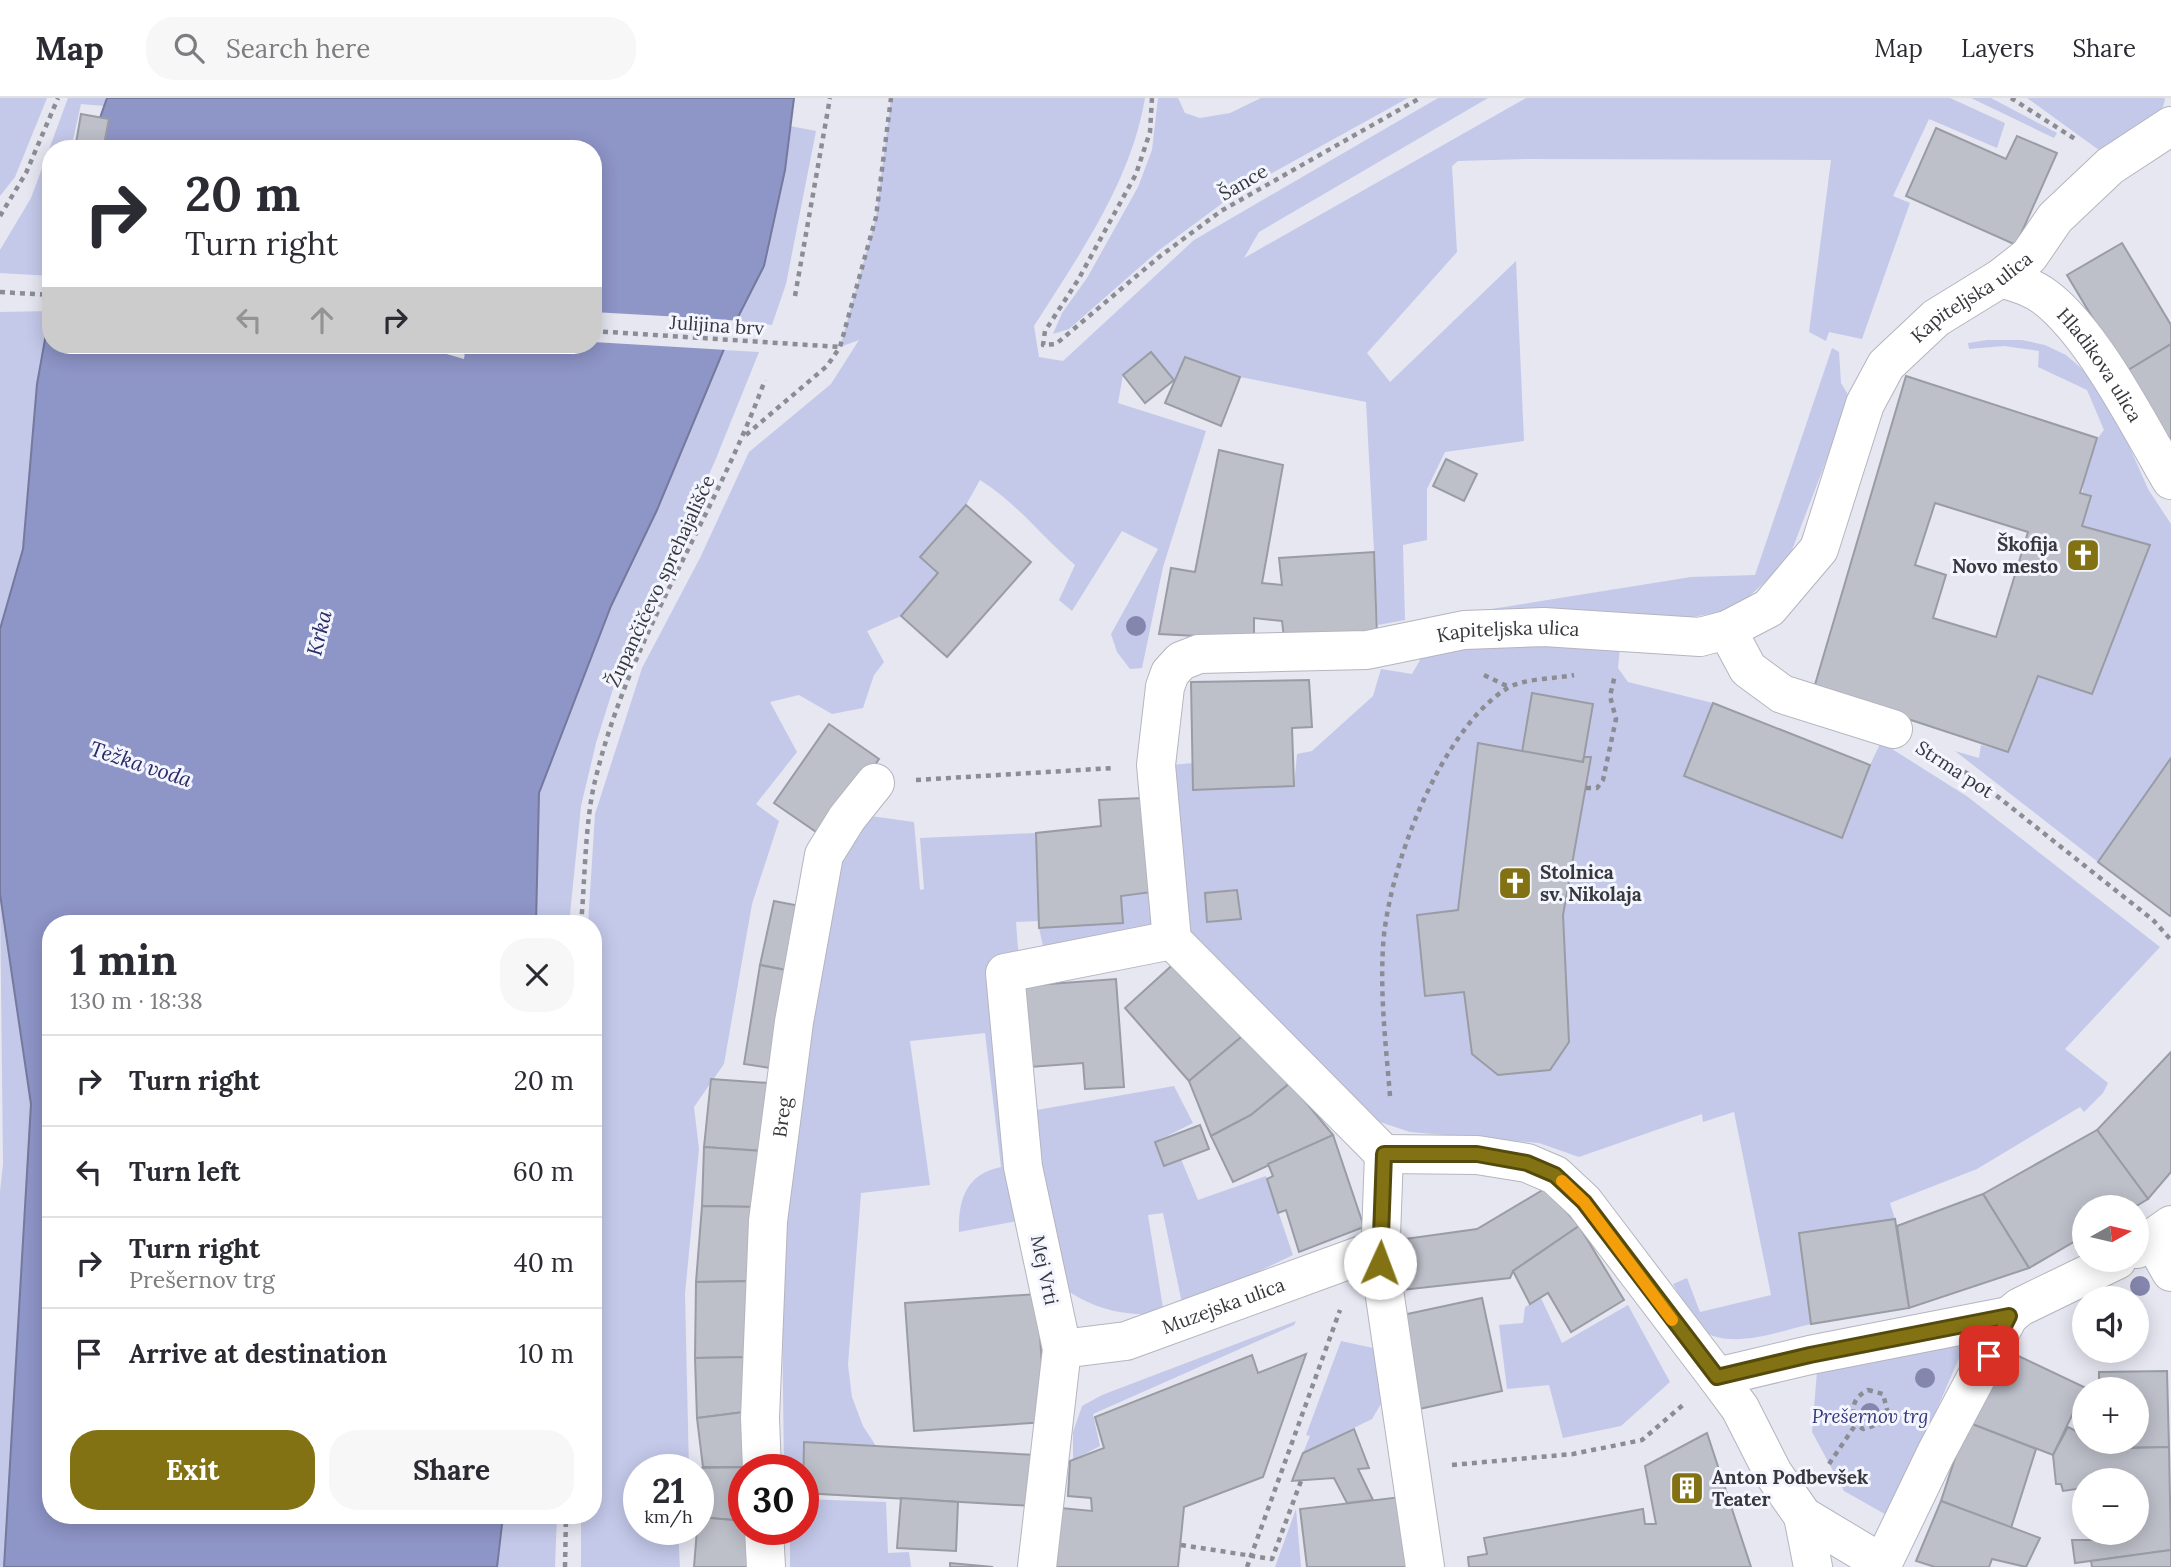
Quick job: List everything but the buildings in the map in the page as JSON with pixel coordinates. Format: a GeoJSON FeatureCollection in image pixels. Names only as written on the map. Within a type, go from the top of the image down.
{"type":"FeatureCollection","features":[{"type":"Feature","properties":{"kind":"street","name":"Kapiteljska ulica"},"geometry":{"type":"LineString","coordinates":[[1172,940],[1156,765],[1165,687],[1170,673],[1181,662],[1199,654],[1367,650],[1464,630],[1544,627],[1700,637],[1727,630],[1769,608],[1819,548],[1865,404],[1886,365],[1936,318],[2001,278],[2029,256],[2055,218],[2110,166],[2171,126]]}},
{"type":"Feature","properties":{"kind":"street","name":"Hladikova ulica"},"geometry":{"type":"LineString","coordinates":[[2001,278],[2043,296],[2072,323],[2119,392],[2171,480]]}},
{"type":"Feature","properties":{"kind":"street"},"geometry":{"type":"LineString","coordinates":[[1727,630],[1748,669],[1783,694],[1893,729]]}},
{"type":"Feature","properties":{"kind":"street","name":"Breg"},"geometry":{"type":"LineString","coordinates":[[761,1454],[760,1418],[768,1221],[796,1010],[824,855],[847,818],[875,783]]}},
{"type":"Feature","properties":{"kind":"street"},"geometry":{"type":"LineString","coordinates":[[1172,940],[1384,1154],[1477,1154],[1527,1163],[1555,1175],[1584,1202],[1740,1408],[1773,1473],[1803,1516],[1882,1566],[1936,1453],[2009,1316],[2020,1307],[2092,1272]]}},
{"type":"Feature","properties":{"kind":"street","name":"Mej Vrti"},"geometry":{"type":"LineString","coordinates":[[1037,1567],[1062,1349],[1023,1167],[1005,973],[1172,940]]}},
{"type":"Feature","properties":{"kind":"street"},"geometry":{"type":"LineString","coordinates":[[1384,1154],[1370,1259],[1410,1469],[1424,1567]]}},
{"type":"Feature","properties":{"kind":"street"},"geometry":{"type":"LineString","coordinates":[[2153,1238],[2171,1272]]}},
{"type":"Feature","properties":{"kind":"street","name":"Muzejska ulica"},"geometry":{"type":"LineString","coordinates":[[1062,1349],[1126,1341],[1370,1259]]}},
{"type":"Feature","properties":{"kind":"street"},"geometry":{"type":"LineString","coordinates":[[1717,1377],[1810,1355],[2009,1316]]}},
{"type":"Feature","properties":{"kind":"street"},"geometry":{"type":"LineString","coordinates":[[1803,1516],[1813,1567]]}},
{"type":"Feature","properties":{"kind":"street"},"geometry":{"type":"LineString","coordinates":[[765,1545],[766,1567]]}},
{"type":"Feature","properties":{"kind":"path"},"geometry":{"type":"LineString","coordinates":[[0,216],[26,173],[58,98]]}},
{"type":"Feature","properties":{"kind":"path"},"geometry":{"type":"LineString","coordinates":[[795,296],[830,98]]}},
{"type":"Feature","properties":{"kind":"path"},"geometry":{"type":"LineString","coordinates":[[744,436],[827,366],[840,347],[876,216],[891,98]]}},
{"type":"Feature","properties":{"kind":"path","name":"Šance"},"geometry":{"type":"LineString","coordinates":[[1152,98],[1150,132],[1136,174],[1078,281],[1045,331],[1043,345],[1056,344],[1093,311],[1221,211],[1420,98]]}},
{"type":"Feature","properties":{"kind":"path"},"geometry":{"type":"LineString","coordinates":[[2011,98],[2069,134],[2110,166]]}},
{"type":"Feature","properties":{"kind":"path"},"geometry":{"type":"LineString","coordinates":[[0,292],[42,294]]}},
{"type":"Feature","properties":{"kind":"path","name":"Julijina brv"},"geometry":{"type":"LineString","coordinates":[[602,332],[840,347]]}},
{"type":"Feature","properties":{"kind":"path","name":"Župančičevo sprehajališče"},"geometry":{"type":"LineString","coordinates":[[582,915],[594,783],[626,680],[744,436],[765,380]]}},
{"type":"Feature","properties":{"kind":"path"},"geometry":{"type":"LineString","coordinates":[[1587,788],[1597,788],[1603,780],[1616,719],[1611,687],[1618,668],[1605,670]]}},
{"type":"Feature","properties":{"kind":"path"},"geometry":{"type":"LineString","coordinates":[[1391,1097],[1382,1010],[1383,945],[1396,880],[1412,827],[1454,744],[1478,710],[1509,687],[1578,675]]}},
{"type":"Feature","properties":{"kind":"path","name":"Strma pot"},"geometry":{"type":"LineString","coordinates":[[1893,729],[1973,777],[2153,920],[2171,940]]}},
{"type":"Feature","properties":{"kind":"path"},"geometry":{"type":"LineString","coordinates":[[875,783],[1156,765]]}},
{"type":"Feature","properties":{"kind":"path"},"geometry":{"type":"LineString","coordinates":[[1247,1567],[1370,1259]]}},
{"type":"Feature","properties":{"kind":"path"},"geometry":{"type":"LineString","coordinates":[[1410,1469],[1573,1454],[1642,1440],[1717,1377]]}},
{"type":"Feature","properties":{"kind":"path"},"geometry":{"type":"LineString","coordinates":[[1829,1464],[1856,1424],[1853,1402],[1859,1395],[1875,1390],[1883,1394],[1889,1421],[1870,1429],[1863,1429],[1856,1424]]}},
{"type":"Feature","properties":{"kind":"path"},"geometry":{"type":"LineString","coordinates":[[1181,1545],[1272,1559],[1301,1481]]}},
{"type":"Feature","properties":{"kind":"path"},"geometry":{"type":"LineString","coordinates":[[565,1567],[566,1524]]}},
{"type":"Feature","properties":{"kind":"green space"},"geometry":{"type":"Polygon","coordinates":[[[0,98],[47,98],[15,177],[0,196],[0,98]]]}},
{"type":"Feature","properties":{"kind":"green space"},"geometry":{"type":"Polygon","coordinates":[[[68,98],[107,98],[104,106],[81,104],[73,140],[52,140],[68,98]]]}},
{"type":"Feature","properties":{"kind":"green space"},"geometry":{"type":"Polygon","coordinates":[[[891,98],[1145,98],[1138,129],[1116,188],[1085,245],[1034,326],[1039,357],[1063,361],[1194,240],[1438,98],[1488,98],[1259,232],[1244,258],[1526,98],[1950,98],[2005,123],[1997,148],[1929,119],[1893,196],[1910,203],[1862,339],[1829,332],[1826,341],[1809,332],[1831,160],[1458,161],[1452,166],[1457,252],[1367,353],[1390,382],[1516,261],[1524,441],[1445,452],[1427,489],[1427,540],[1403,545],[1405,620],[1378,625],[1366,402],[1240,377],[1186,357],[1174,380],[1151,352],[1123,375],[1118,403],[1206,431],[1163,567],[1142,668],[1130,669],[1117,652],[1111,634],[1158,549],[1122,531],[1072,611],[1059,600],[1075,565],[1006,499],[980,480],[966,505],[920,557],[938,573],[901,616],[867,631],[884,662],[874,675],[863,708],[832,714],[799,695],[770,702],[797,752],[756,804],[779,821],[752,904],[724,1064],[694,1107],[699,1149],[685,1294],[689,1454],[623,1454],[623,1545],[679,1545],[680,1567],[581,1567],[581,1524],[602,1524],[602,915],[589,915],[595,814],[642,668],[700,558],[749,452],[831,384],[859,340],[840,347],[876,217],[891,98]]]}},
{"type":"Feature","properties":{"kind":"green space"},"geometry":{"type":"Polygon","coordinates":[[[1158,98],[1178,98],[1185,113],[1200,118],[1230,113],[1261,98],[1408,98],[1236,193],[1158,251],[1069,329],[1053,334],[1062,313],[1087,278],[1138,187],[1152,150],[1158,98]]]}},
{"type":"Feature","properties":{"kind":"green space"},"geometry":{"type":"Polygon","coordinates":[[[1971,98],[1991,98],[2057,133],[2054,138],[1971,98]]]}},
{"type":"Feature","properties":{"kind":"green space"},"geometry":{"type":"Polygon","coordinates":[[[2027,98],[2165,98],[2163,107],[2150,123],[2103,153],[2027,98]]]}},
{"type":"Feature","properties":{"kind":"green space"},"geometry":{"type":"Polygon","coordinates":[[[790,126],[816,131],[786,284],[772,325],[737,321],[764,266],[785,170],[790,126]]]}},
{"type":"Feature","properties":{"kind":"green space"},"geometry":{"type":"Polygon","coordinates":[[[42,168],[42,275],[0,273],[0,250],[31,198],[42,168]]]}},
{"type":"Feature","properties":{"kind":"green space"},"geometry":{"type":"Polygon","coordinates":[[[42,311],[42,354],[37,384],[23,549],[0,629],[0,312],[42,311]]]}},
{"type":"Feature","properties":{"kind":"green space"},"geometry":{"type":"Polygon","coordinates":[[[2022,340],[2045,345],[2066,355],[2088,374],[2121,415],[2130,448],[2148,489],[2171,524],[2171,758],[2098,862],[1955,751],[1979,758],[1981,745],[2008,752],[2038,676],[2150,545],[2082,526],[2085,476],[2092,451],[2104,430],[2087,390],[2038,367],[2039,351],[2004,346],[1969,349],[1968,343],[2022,340]]]}},
{"type":"Feature","properties":{"kind":"green space"},"geometry":{"type":"Polygon","coordinates":[[[1832,348],[1839,352],[1841,383],[1850,398],[1792,550],[1780,568],[1744,601],[1722,612],[1680,619],[1454,615],[1691,577],[1755,575],[1832,348]]]}},
{"type":"Feature","properties":{"kind":"green space"},"geometry":{"type":"Polygon","coordinates":[[[723,350],[759,352],[715,461],[617,676],[596,743],[581,806],[570,915],[536,915],[539,793],[611,606],[657,510],[723,350]]]}},
{"type":"Feature","properties":{"kind":"green space"},"geometry":{"type":"Polygon","coordinates":[[[1511,643],[1620,647],[1618,668],[1628,682],[1713,703],[1684,775],[1870,765],[1881,742],[1968,797],[2160,947],[2065,1049],[2108,1083],[2103,1093],[2084,1112],[2080,1107],[1977,1169],[1890,1203],[1895,1219],[1799,1233],[1811,1324],[1750,1338],[1719,1338],[1706,1333],[1695,1323],[1673,1284],[1687,1278],[1700,1312],[1771,1295],[1734,1112],[1703,1122],[1702,1114],[1579,1157],[1539,1143],[1410,1132],[1374,1120],[1191,935],[1171,765],[1193,763],[1294,786],[1297,754],[1312,751],[1373,696],[1381,669],[1412,674],[1420,660],[1420,651],[1511,643]]]}},
{"type":"Feature","properties":{"kind":"green space"},"geometry":{"type":"Polygon","coordinates":[[[863,815],[914,822],[920,890],[924,889],[920,838],[1036,833],[1039,921],[1016,922],[1019,961],[1017,1221],[959,1232],[960,1209],[966,1190],[989,1170],[1001,1167],[985,1033],[910,1041],[930,1185],[861,1193],[848,1365],[852,1397],[863,1426],[876,1446],[804,1442],[803,1454],[784,1454],[782,1310],[785,1226],[810,1025],[841,853],[863,815]]]}},
{"type":"Feature","properties":{"kind":"green space"},"geometry":{"type":"Polygon","coordinates":[[[1152,892],[1154,931],[1045,955],[1039,928],[1122,923],[1121,896],[1152,892]]]}},
{"type":"Feature","properties":{"kind":"green space"},"geometry":{"type":"Polygon","coordinates":[[[0,894],[31,1104],[4,1567],[0,1567],[0,1192],[3,1164],[0,894]]]}},
{"type":"Feature","properties":{"kind":"green space"},"geometry":{"type":"Polygon","coordinates":[[[1174,1086],[1193,1123],[1155,1142],[1164,1165],[1181,1159],[1198,1200],[1266,1176],[1293,1255],[1183,1308],[1163,1213],[1148,1215],[1164,1314],[1124,1313],[1100,1307],[1065,1289],[1031,1111],[1174,1086]]]}},
{"type":"Feature","properties":{"kind":"green space"},"geometry":{"type":"Polygon","coordinates":[[[1541,1298],[1562,1343],[1628,1305],[1670,1382],[1621,1426],[1563,1438],[1549,1385],[1507,1389],[1499,1325],[1523,1323],[1525,1307],[1541,1298]]]}},
{"type":"Feature","properties":{"kind":"green space"},"geometry":{"type":"Polygon","coordinates":[[[1296,1321],[1294,1325],[1093,1414],[1100,1446],[1073,1460],[1073,1432],[1082,1406],[1102,1395],[1296,1321]]]}},
{"type":"Feature","properties":{"kind":"green space"},"geometry":{"type":"Polygon","coordinates":[[[1341,1341],[1382,1350],[1388,1392],[1372,1419],[1303,1453],[1310,1436],[1306,1435],[1341,1341]]]}},
{"type":"Feature","properties":{"kind":"green space","name":"Prešernov trg"},"geometry":{"type":"Polygon","coordinates":[[[1966,1342],[1890,1517],[1844,1491],[1812,1432],[1817,1371],[1966,1342]]]}},
{"type":"Feature","properties":{"kind":"green space"},"geometry":{"type":"Polygon","coordinates":[[[819,1500],[886,1502],[888,1553],[909,1552],[911,1567],[790,1567],[790,1545],[819,1545],[819,1500]]]}},
{"type":"Feature","properties":{"kind":"green space"},"geometry":{"type":"Polygon","coordinates":[[[1296,1509],[1301,1567],[1275,1567],[1296,1509]]]}},
{"type":"Feature","properties":{"kind":"green space"},"geometry":{"type":"Polygon","coordinates":[[[502,1524],[557,1524],[555,1567],[497,1567],[502,1524]]]}},
{"type":"Feature","properties":{"kind":"water"},"geometry":{"type":"Polygon","coordinates":[[[107,98],[794,98],[785,170],[764,266],[734,325],[657,510],[611,606],[539,793],[536,915],[42,915],[42,1524],[502,1524],[497,1567],[4,1567],[31,1104],[0,894],[0,629],[23,549],[37,384],[42,354],[602,354],[602,140],[92,140],[107,98]]]}},
{"type":"Feature","properties":{"kind":"pier"},"geometry":{"type":"Polygon","coordinates":[[[602,313],[740,321],[727,350],[602,343],[602,313]]]}},
{"type":"Feature","properties":{"kind":"pier"},"geometry":{"type":"Polygon","coordinates":[[[446,354],[465,354],[464,359],[446,354]]]}},
{"type":"Feature","properties":{"kind":"slow traffic"},"geometry":{"type":"LineString","coordinates":[[1562,1181],[1584,1202],[1619,1246],[1672,1320]]}},
{"type":"Feature","properties":{"kind":"place","name":"Škofija Novo mesto"},"geometry":{"type":"Point","coordinates":[2083,555]}},
{"type":"Feature","properties":{"kind":"place","name":"Stolnica sv. Nikolaja"},"geometry":{"type":"Point","coordinates":[1515,883]}},
{"type":"Feature","properties":{"kind":"place","name":"Anton Podbevšek Teater"},"geometry":{"type":"Point","coordinates":[1687,1488]}},
{"type":"Feature","properties":{"kind":"route"},"geometry":{"type":"LineString","coordinates":[[1380,1263],[1384,1154],[1477,1154],[1527,1163],[1555,1175],[1584,1202],[1717,1377],[1810,1355],[2009,1316],[1989,1356]]}},
{"type":"Feature","properties":{"kind":"water label","name":"Krka"},"geometry":{"type":"Point","coordinates":[319,633]}},
{"type":"Feature","properties":{"kind":"water label","name":"Težka voda"},"geometry":{"type":"Point","coordinates":[141,764]}}]}
